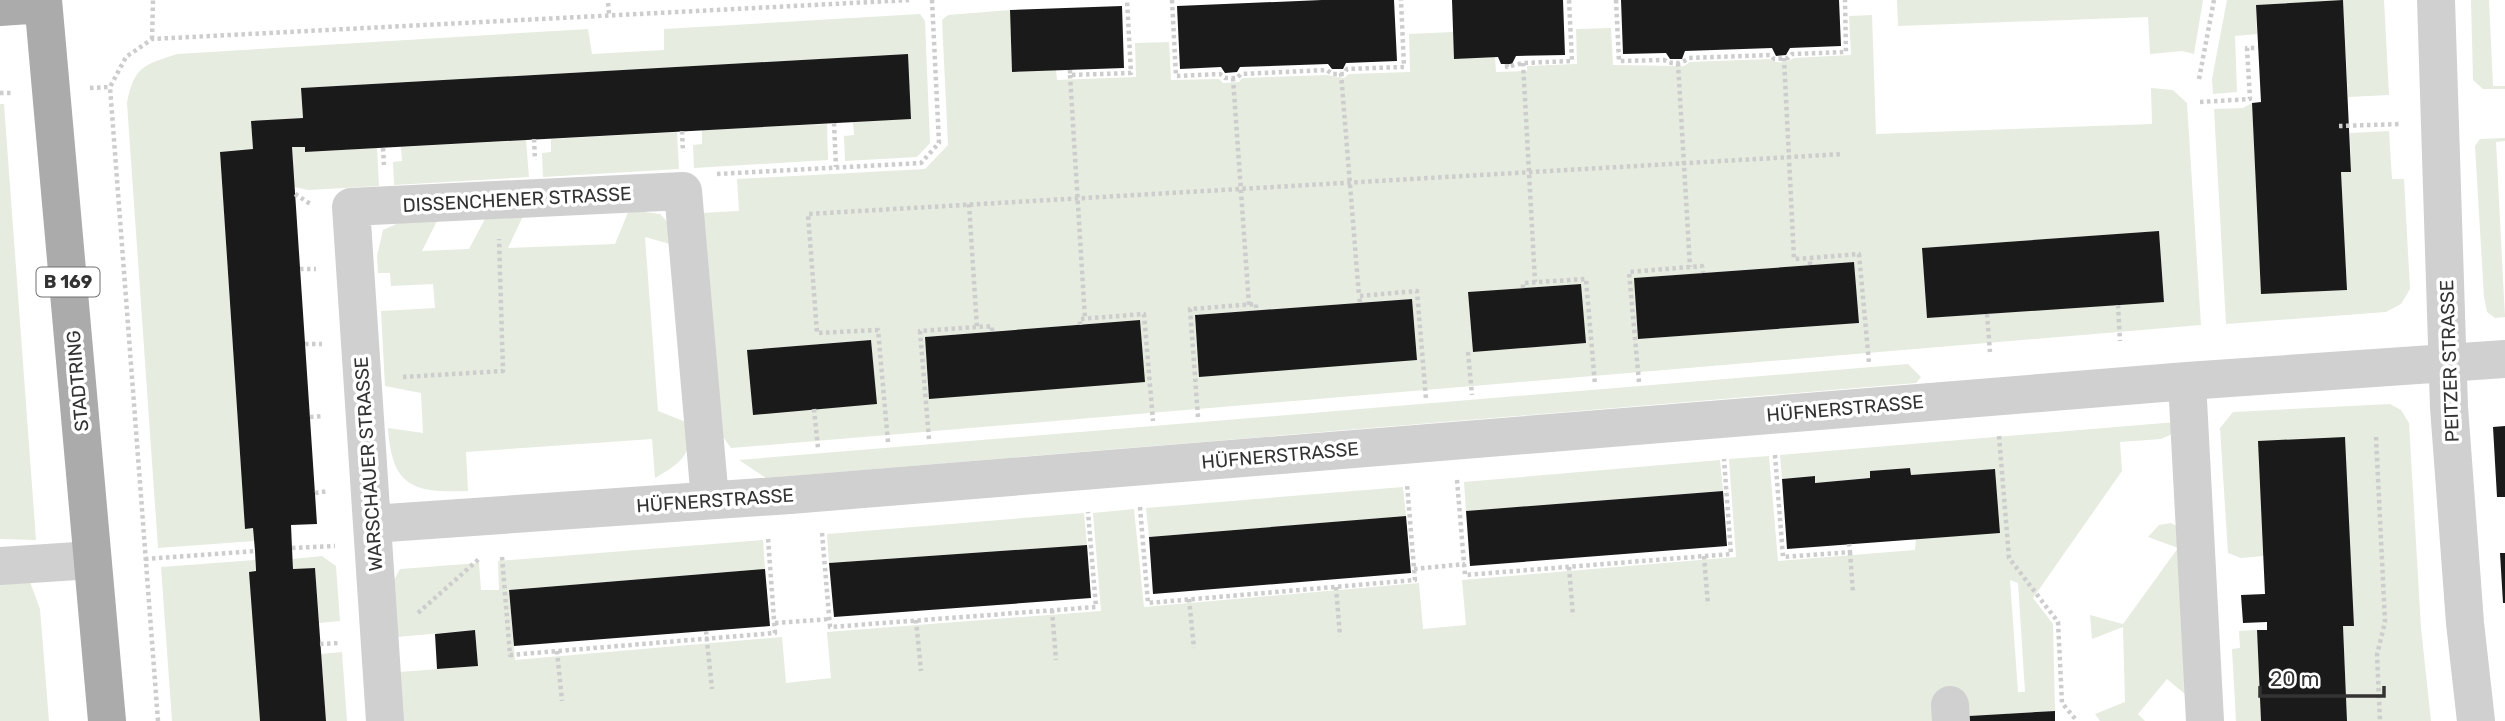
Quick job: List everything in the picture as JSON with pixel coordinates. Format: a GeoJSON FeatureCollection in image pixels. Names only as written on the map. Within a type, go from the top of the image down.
{"type":"FeatureCollection","features":[{"type":"Feature","properties":{"kind":"main road"},"geometry":{"type":"LineString","coordinates":[[0,7],[43,2]]}},
{"type":"Feature","properties":{"kind":"main road","name":"STADTRING"},"geometry":{"type":"LineString","coordinates":[[43,2],[107,721]]}},
{"type":"Feature","properties":{"kind":"street","name":"PEITZER STRASSE"},"geometry":{"type":"LineString","coordinates":[[2436,0],[2448,363],[2458,542],[2476,721]]}},
{"type":"Feature","properties":{"kind":"street"},"geometry":{"type":"LineString","coordinates":[[696,186],[709,500]]}},
{"type":"Feature","properties":{"kind":"street","name":"DISSENCHENER STRASSE"},"geometry":{"type":"LineString","coordinates":[[335,208],[696,186]]}},
{"type":"Feature","properties":{"kind":"street","name":"WARSCHAUER STRASSE"},"geometry":{"type":"LineString","coordinates":[[335,208],[362,379],[358,535],[365,645],[386,721]]}},
{"type":"Feature","properties":{"kind":"street","name":"HÜFNERSTRASSE"},"geometry":{"type":"LineString","coordinates":[[358,535],[709,500],[2187,381],[2505,359]]}},
{"type":"Feature","properties":{"kind":"street"},"geometry":{"type":"LineString","coordinates":[[2187,381],[2205,721]]}},
{"type":"Feature","properties":{"kind":"street"},"geometry":{"type":"LineString","coordinates":[[0,566],[92,559]]}},
{"type":"Feature","properties":{"kind":"path"},"geometry":{"type":"LineString","coordinates":[[152,39],[153,0]]}},
{"type":"Feature","properties":{"kind":"path"},"geometry":{"type":"LineString","coordinates":[[158,721],[110,87],[126,57],[152,39],[910,0]]}},
{"type":"Feature","properties":{"kind":"path"},"geometry":{"type":"LineString","coordinates":[[696,186],[717,174],[921,163],[939,143],[932,0]]}},
{"type":"Feature","properties":{"kind":"path"},"geometry":{"type":"LineString","coordinates":[[1085,319],[1070,73],[1131,73],[1128,0]]}},
{"type":"Feature","properties":{"kind":"path"},"geometry":{"type":"LineString","coordinates":[[1172,0],[1176,76],[1220,74],[1225,78],[1241,74],[1328,70],[1332,74],[1347,69],[1404,67],[1401,0]]}},
{"type":"Feature","properties":{"kind":"path"},"geometry":{"type":"LineString","coordinates":[[1507,64],[1507,67],[1518,67],[1523,63],[1572,61],[1569,0]]}},
{"type":"Feature","properties":{"kind":"path"},"geometry":{"type":"LineString","coordinates":[[1616,0],[1619,61],[1664,60],[1678,63],[1689,58],[1770,55],[1774,59],[1793,54],[1846,52],[1844,0]]}},
{"type":"Feature","properties":{"kind":"path"},"geometry":{"type":"LineString","coordinates":[[2199,79],[2214,0]]}},
{"type":"Feature","properties":{"kind":"path"},"geometry":{"type":"LineString","coordinates":[[608,3],[609,14]]}},
{"type":"Feature","properties":{"kind":"path"},"geometry":{"type":"LineString","coordinates":[[2200,102],[2250,99],[2247,48],[2258,48]]}},
{"type":"Feature","properties":{"kind":"path"},"geometry":{"type":"LineString","coordinates":[[1784,58],[1794,259],[1859,254],[1869,363]]}},
{"type":"Feature","properties":{"kind":"path"},"geometry":{"type":"LineString","coordinates":[[1523,63],[1535,282]]}},
{"type":"Feature","properties":{"kind":"path"},"geometry":{"type":"LineString","coordinates":[[1678,63],[1690,267]]}},
{"type":"Feature","properties":{"kind":"path"},"geometry":{"type":"LineString","coordinates":[[1341,73],[1359,299],[1417,291],[1426,399]]}},
{"type":"Feature","properties":{"kind":"path"},"geometry":{"type":"LineString","coordinates":[[1233,78],[1249,305]]}},
{"type":"Feature","properties":{"kind":"path"},"geometry":{"type":"LineString","coordinates":[[834,123],[836,167]]}},
{"type":"Feature","properties":{"kind":"path"},"geometry":{"type":"LineString","coordinates":[[2339,126],[2409,123]]}},
{"type":"Feature","properties":{"kind":"path"},"geometry":{"type":"LineString","coordinates":[[888,442],[878,330],[817,333],[808,214],[1843,154]]}},
{"type":"Feature","properties":{"kind":"path"},"geometry":{"type":"LineString","coordinates":[[295,194],[335,208]]}},
{"type":"Feature","properties":{"kind":"path"},"geometry":{"type":"LineString","coordinates":[[362,379],[503,371],[497,200]]}},
{"type":"Feature","properties":{"kind":"path"},"geometry":{"type":"LineString","coordinates":[[969,204],[978,328]]}},
{"type":"Feature","properties":{"kind":"path"},"geometry":{"type":"LineString","coordinates":[[1810,258],[1810,264]]}},
{"type":"Feature","properties":{"kind":"path"},"geometry":{"type":"LineString","coordinates":[[1639,382],[1629,272],[1702,266],[1703,273]]}},
{"type":"Feature","properties":{"kind":"path"},"geometry":{"type":"LineString","coordinates":[[1523,288],[1523,283],[1586,279],[1595,385]]}},
{"type":"Feature","properties":{"kind":"path"},"geometry":{"type":"LineString","coordinates":[[1198,417],[1189,309],[1256,304],[1256,310]]}},
{"type":"Feature","properties":{"kind":"path"},"geometry":{"type":"LineString","coordinates":[[2118,304],[2120,341]]}},
{"type":"Feature","properties":{"kind":"path"},"geometry":{"type":"LineString","coordinates":[[1080,325],[1080,319],[1144,314],[1153,421]]}},
{"type":"Feature","properties":{"kind":"path"},"geometry":{"type":"LineString","coordinates":[[1987,314],[1990,352]]}},
{"type":"Feature","properties":{"kind":"path"},"geometry":{"type":"LineString","coordinates":[[929,439],[920,331],[992,327],[992,331]]}},
{"type":"Feature","properties":{"kind":"path"},"geometry":{"type":"LineString","coordinates":[[1468,352],[1472,395]]}},
{"type":"Feature","properties":{"kind":"path"},"geometry":{"type":"LineString","coordinates":[[814,409],[818,448]]}},
{"type":"Feature","properties":{"kind":"path"},"geometry":{"type":"LineString","coordinates":[[1999,428],[2008,558],[2058,622],[2062,703],[2077,721]]}},
{"type":"Feature","properties":{"kind":"path"},"geometry":{"type":"LineString","coordinates":[[2376,437],[2385,622],[2376,655],[2380,721]]}},
{"type":"Feature","properties":{"kind":"path"},"geometry":{"type":"LineString","coordinates":[[1774,447],[1783,557],[1850,552]]}},
{"type":"Feature","properties":{"kind":"path"},"geometry":{"type":"LineString","coordinates":[[1456,474],[1465,575],[1731,554],[1724,451]]}},
{"type":"Feature","properties":{"kind":"path"},"geometry":{"type":"LineString","coordinates":[[1140,499],[1148,603],[1415,580],[1407,477]]}},
{"type":"Feature","properties":{"kind":"path"},"geometry":{"type":"LineString","coordinates":[[822,526],[830,627],[1096,607],[1087,504]]}},
{"type":"Feature","properties":{"kind":"path"},"geometry":{"type":"LineString","coordinates":[[502,552],[510,656],[775,633],[767,530]]}},
{"type":"Feature","properties":{"kind":"path"},"geometry":{"type":"LineString","coordinates":[[292,548],[358,535]]}},
{"type":"Feature","properties":{"kind":"path"},"geometry":{"type":"LineString","coordinates":[[1849,544],[1853,593]]}},
{"type":"Feature","properties":{"kind":"path"},"geometry":{"type":"LineString","coordinates":[[145,559],[255,551]]}},
{"type":"Feature","properties":{"kind":"path"},"geometry":{"type":"LineString","coordinates":[[1664,551],[1665,559]]}},
{"type":"Feature","properties":{"kind":"path"},"geometry":{"type":"LineString","coordinates":[[320,644],[365,645],[485,554]]}},
{"type":"Feature","properties":{"kind":"path"},"geometry":{"type":"LineString","coordinates":[[1704,556],[1708,605]]}},
{"type":"Feature","properties":{"kind":"path"},"geometry":{"type":"LineString","coordinates":[[1538,561],[1539,569]]}},
{"type":"Feature","properties":{"kind":"path"},"geometry":{"type":"LineString","coordinates":[[1414,569],[1465,564]]}},
{"type":"Feature","properties":{"kind":"path"},"geometry":{"type":"LineString","coordinates":[[1569,567],[1573,616]]}},
{"type":"Feature","properties":{"kind":"path"},"geometry":{"type":"LineString","coordinates":[[1349,578],[1349,586]]}},
{"type":"Feature","properties":{"kind":"path"},"geometry":{"type":"LineString","coordinates":[[1336,587],[1340,636]]}},
{"type":"Feature","properties":{"kind":"path"},"geometry":{"type":"LineString","coordinates":[[1226,588],[1228,596]]}},
{"type":"Feature","properties":{"kind":"path"},"geometry":{"type":"LineString","coordinates":[[1189,599],[1194,648]]}},
{"type":"Feature","properties":{"kind":"path"},"geometry":{"type":"LineString","coordinates":[[1033,603],[1034,611]]}},
{"type":"Feature","properties":{"kind":"path"},"geometry":{"type":"LineString","coordinates":[[1052,610],[1056,660]]}},
{"type":"Feature","properties":{"kind":"path"},"geometry":{"type":"LineString","coordinates":[[907,612],[908,621]]}},
{"type":"Feature","properties":{"kind":"path"},"geometry":{"type":"LineString","coordinates":[[775,623],[829,619]]}},
{"type":"Feature","properties":{"kind":"path"},"geometry":{"type":"LineString","coordinates":[[916,620],[921,671]]}},
{"type":"Feature","properties":{"kind":"path"},"geometry":{"type":"LineString","coordinates":[[706,631],[712,689]]}},
{"type":"Feature","properties":{"kind":"path"},"geometry":{"type":"LineString","coordinates":[[585,640],[586,649]]}},
{"type":"Feature","properties":{"kind":"path"},"geometry":{"type":"LineString","coordinates":[[557,651],[562,701]]}},
{"type":"Feature","properties":{"kind":"shaded area"},"geometry":{"type":"Polygon","coordinates":[[[1897,0],[2203,0],[2194,54],[2182,51],[2150,54],[2148,17],[1898,26],[1897,0]]]}},
{"type":"Feature","properties":{"kind":"shaded area"},"geometry":{"type":"Polygon","coordinates":[[[2227,0],[2343,0],[2256,5],[2257,34],[2235,36],[2237,92],[2213,94],[2212,79],[2227,0]]]}},
{"type":"Feature","properties":{"kind":"shaded area"},"geometry":{"type":"Polygon","coordinates":[[[2343,0],[2384,0],[2389,95],[2348,97],[2343,0]]]}},
{"type":"Feature","properties":{"kind":"shaded area"},"geometry":{"type":"Polygon","coordinates":[[[2471,0],[2489,0],[2493,86],[2505,86],[2505,89],[2483,89],[2473,80],[2471,0]]]}},
{"type":"Feature","properties":{"kind":"shaded area"},"geometry":{"type":"Polygon","coordinates":[[[1010,10],[1012,71],[1056,70],[1057,80],[1136,77],[1135,43],[1169,42],[1171,80],[1219,79],[1223,83],[1239,82],[1242,78],[1327,75],[1344,78],[1349,74],[1410,72],[1409,34],[1453,32],[1455,58],[1495,57],[1496,72],[1527,71],[1527,66],[1577,64],[1576,29],[1611,28],[1613,65],[1684,66],[1690,62],[1769,59],[1782,62],[1794,58],[1851,55],[1849,16],[1872,15],[1876,134],[2152,124],[2151,88],[2173,90],[2187,103],[2201,325],[731,448],[721,434],[700,213],[739,211],[737,179],[925,169],[948,145],[942,20],[948,15],[1010,10]],[[2159,231],[1922,248],[1927,318],[2164,301],[2159,231]],[[1854,262],[1635,278],[1638,339],[1858,323],[1854,262]],[[1581,284],[1468,292],[1473,352],[1585,343],[1581,284]],[[1412,299],[1195,315],[1199,376],[1412,299]],[[1140,320],[925,337],[929,398],[1140,320]],[[871,340],[748,350],[753,414],[876,404],[871,340]]]}},
{"type":"Feature","properties":{"kind":"shaded area"},"geometry":{"type":"Polygon","coordinates":[[[920,14],[925,21],[930,143],[917,157],[845,161],[844,136],[854,135],[853,122],[911,118],[907,54],[301,88],[303,118],[251,122],[253,149],[220,152],[245,529],[253,528],[254,541],[158,548],[127,103],[133,81],[142,69],[177,54],[588,29],[592,54],[664,50],[664,29],[920,14]]]}},
{"type":"Feature","properties":{"kind":"shaded area"},"geometry":{"type":"Polygon","coordinates":[[[2252,103],[2261,293],[2347,290],[2341,172],[2351,172],[2350,133],[2389,131],[2392,179],[2404,179],[2410,289],[2401,304],[2386,312],[2226,324],[2214,109],[2243,108],[2252,103]]]}},
{"type":"Feature","properties":{"kind":"shaded area"},"geometry":{"type":"Polygon","coordinates":[[[0,104],[4,104],[36,540],[0,539],[0,104]]]}},
{"type":"Feature","properties":{"kind":"shaded area"},"geometry":{"type":"Polygon","coordinates":[[[827,124],[828,160],[694,168],[693,145],[702,144],[702,130],[827,124]]]}},
{"type":"Feature","properties":{"kind":"shaded area"},"geometry":{"type":"Polygon","coordinates":[[[677,132],[679,169],[543,177],[542,153],[551,152],[551,139],[677,132]]]}},
{"type":"Feature","properties":{"kind":"shaded area"},"geometry":{"type":"Polygon","coordinates":[[[2505,138],[2505,141],[2496,142],[2505,317],[2495,318],[2487,312],[2484,297],[2475,146],[2480,139],[2505,138]]]}},
{"type":"Feature","properties":{"kind":"shaded area"},"geometry":{"type":"Polygon","coordinates":[[[526,140],[529,177],[394,185],[393,162],[402,161],[401,147],[526,140]]]}},
{"type":"Feature","properties":{"kind":"shaded area"},"geometry":{"type":"Polygon","coordinates":[[[292,147],[305,147],[305,152],[377,148],[379,186],[309,190],[294,187],[292,147]]]}},
{"type":"Feature","properties":{"kind":"shaded area"},"geometry":{"type":"Polygon","coordinates":[[[629,210],[660,214],[671,226],[677,246],[645,237],[658,411],[691,424],[691,435],[683,457],[672,468],[655,478],[652,439],[466,452],[468,491],[433,490],[420,488],[409,482],[394,463],[388,428],[423,433],[421,393],[385,386],[381,311],[435,308],[433,284],[391,286],[390,273],[378,273],[377,256],[383,230],[403,221],[438,219],[422,251],[469,249],[486,217],[523,216],[508,248],[615,244],[629,210]]]}},
{"type":"Feature","properties":{"kind":"shaded area"},"geometry":{"type":"Polygon","coordinates":[[[1908,364],[1921,377],[1916,383],[766,478],[739,460],[1908,364]]]}},
{"type":"Feature","properties":{"kind":"shaded area"},"geometry":{"type":"Polygon","coordinates":[[[2390,404],[2401,410],[2409,423],[2421,628],[2431,721],[2347,721],[2343,626],[2353,626],[2263,556],[2241,558],[2228,553],[2220,428],[2233,412],[2390,404]]]}},
{"type":"Feature","properties":{"kind":"shaded area"},"geometry":{"type":"Polygon","coordinates":[[[2176,422],[2177,432],[2161,439],[2120,442],[2122,471],[2033,598],[2053,624],[2055,711],[1969,716],[1969,721],[402,721],[399,672],[478,666],[475,630],[397,637],[393,582],[400,569],[479,563],[481,590],[499,590],[498,561],[763,540],[765,569],[509,590],[515,660],[782,637],[786,683],[831,678],[827,632],[1101,611],[1093,513],[1134,509],[1144,607],[1419,583],[1423,629],[1466,625],[1462,580],[1736,557],[1729,459],[1769,456],[1778,561],[1915,550],[1916,539],[2000,532],[1995,469],[1911,475],[1910,468],[1870,471],[1870,478],[1815,483],[1814,476],[1782,479],[1780,455],[2176,422]],[[2010,580],[2018,692],[2025,692],[2018,583],[2010,580]]]}},
{"type":"Feature","properties":{"kind":"shaded area"},"geometry":{"type":"Polygon","coordinates":[[[1720,460],[1723,491],[1466,511],[1464,482],[1720,460]]]}},
{"type":"Feature","properties":{"kind":"shaded area"},"geometry":{"type":"Polygon","coordinates":[[[1403,487],[1406,516],[1149,537],[1146,508],[1403,487]]]}},
{"type":"Feature","properties":{"kind":"shaded area"},"geometry":{"type":"Polygon","coordinates":[[[1084,513],[1087,545],[829,563],[827,534],[1084,513]]]}},
{"type":"Feature","properties":{"kind":"shaded area"},"geometry":{"type":"Polygon","coordinates":[[[2171,523],[2184,530],[2192,700],[2167,679],[2138,714],[2145,721],[2100,721],[2095,714],[2125,702],[2123,627],[2092,639],[2090,615],[2123,624],[2178,548],[2148,537],[2159,525],[2171,523]]]}},
{"type":"Feature","properties":{"kind":"shaded area"},"geometry":{"type":"Polygon","coordinates":[[[322,556],[336,566],[340,621],[319,623],[315,568],[293,569],[293,559],[322,556]]]}},
{"type":"Feature","properties":{"kind":"shaded area"},"geometry":{"type":"Polygon","coordinates":[[[255,560],[260,721],[172,721],[161,567],[255,560]]]}},
{"type":"Feature","properties":{"kind":"shaded area"},"geometry":{"type":"Polygon","coordinates":[[[0,577],[30,582],[40,609],[49,721],[0,721],[0,577]]]}},
{"type":"Feature","properties":{"kind":"shaded area"},"geometry":{"type":"Polygon","coordinates":[[[2257,630],[2261,721],[2236,721],[2232,649],[2240,648],[2239,631],[2257,630]]]}},
{"type":"Feature","properties":{"kind":"shaded area"},"geometry":{"type":"Polygon","coordinates":[[[342,652],[347,721],[326,721],[321,654],[342,652]]]}},
{"type":"Feature","properties":{"kind":"building"},"geometry":{"type":"Polygon","coordinates":[[[1394,0],[1397,61],[1346,63],[1343,69],[1332,69],[1328,64],[1240,67],[1237,72],[1225,73],[1221,67],[1180,69],[1177,6],[1394,0]]]}},
{"type":"Feature","properties":{"kind":"building"},"geometry":{"type":"Polygon","coordinates":[[[1452,0],[1563,0],[1565,55],[1516,56],[1512,64],[1501,64],[1498,57],[1454,59],[1452,0]]]}},
{"type":"Feature","properties":{"kind":"building"},"geometry":{"type":"Polygon","coordinates":[[[1621,0],[1839,0],[1841,46],[1790,48],[1786,55],[1776,56],[1772,48],[1685,51],[1682,59],[1670,59],[1666,53],[1623,54],[1621,0]]]}},
{"type":"Feature","properties":{"kind":"building"},"geometry":{"type":"Polygon","coordinates":[[[2343,0],[2351,172],[2341,172],[2347,290],[2261,294],[2252,103],[2261,102],[2256,5],[2343,0]]]}},
{"type":"Feature","properties":{"kind":"building"},"geometry":{"type":"Polygon","coordinates":[[[1122,6],[1124,68],[1012,72],[1010,10],[1122,6]]]}},
{"type":"Feature","properties":{"kind":"building"},"geometry":{"type":"Polygon","coordinates":[[[908,54],[911,119],[305,152],[305,147],[292,147],[317,524],[291,525],[293,569],[315,568],[326,721],[260,721],[249,572],[256,571],[255,551],[253,528],[245,529],[220,152],[253,149],[251,121],[303,118],[301,88],[908,54]]]}},
{"type":"Feature","properties":{"kind":"building"},"geometry":{"type":"Polygon","coordinates":[[[2159,231],[2164,302],[1927,318],[1922,248],[2159,231]]]}},
{"type":"Feature","properties":{"kind":"building"},"geometry":{"type":"Polygon","coordinates":[[[1854,262],[1859,323],[1638,339],[1634,278],[1854,262]]]}},
{"type":"Feature","properties":{"kind":"building"},"geometry":{"type":"Polygon","coordinates":[[[1581,284],[1586,343],[1473,352],[1468,292],[1581,284]]]}},
{"type":"Feature","properties":{"kind":"building"},"geometry":{"type":"Polygon","coordinates":[[[1412,299],[1417,360],[1199,377],[1195,315],[1412,299]]]}},
{"type":"Feature","properties":{"kind":"building"},"geometry":{"type":"Polygon","coordinates":[[[1140,320],[1145,382],[929,399],[925,337],[1140,320]]]}},
{"type":"Feature","properties":{"kind":"building"},"geometry":{"type":"Polygon","coordinates":[[[871,340],[877,404],[753,415],[747,350],[871,340]]]}},
{"type":"Feature","properties":{"kind":"building"},"geometry":{"type":"Polygon","coordinates":[[[2505,426],[2505,497],[2497,497],[2493,427],[2505,426]]]}},
{"type":"Feature","properties":{"kind":"building"},"geometry":{"type":"Polygon","coordinates":[[[2345,437],[2354,626],[2343,626],[2347,721],[2261,721],[2257,630],[2267,630],[2267,622],[2243,623],[2241,595],[2265,594],[2258,441],[2345,437]]]}},
{"type":"Feature","properties":{"kind":"building"},"geometry":{"type":"Polygon","coordinates":[[[1910,468],[1911,475],[1995,469],[2000,533],[1787,549],[1782,479],[1815,476],[1815,483],[1870,478],[1870,471],[1910,468]]]}},
{"type":"Feature","properties":{"kind":"building"},"geometry":{"type":"Polygon","coordinates":[[[1723,491],[1727,546],[1470,566],[1466,511],[1723,491]]]}},
{"type":"Feature","properties":{"kind":"building"},"geometry":{"type":"Polygon","coordinates":[[[1406,516],[1411,573],[1153,594],[1149,537],[1406,516]]]}},
{"type":"Feature","properties":{"kind":"building"},"geometry":{"type":"Polygon","coordinates":[[[1087,545],[1091,598],[834,617],[829,563],[1087,545]]]}},
{"type":"Feature","properties":{"kind":"building"},"geometry":{"type":"Polygon","coordinates":[[[2500,553],[2505,553],[2505,603],[2503,603],[2500,553]]]}},
{"type":"Feature","properties":{"kind":"building"},"geometry":{"type":"Polygon","coordinates":[[[765,569],[770,626],[514,646],[509,590],[765,569]]]}},
{"type":"Feature","properties":{"kind":"building"},"geometry":{"type":"Polygon","coordinates":[[[475,630],[478,666],[437,669],[435,634],[475,630]]]}},
{"type":"Feature","properties":{"kind":"building"},"geometry":{"type":"Polygon","coordinates":[[[2055,711],[2055,721],[1969,721],[1969,716],[2055,711]]]}}]}
